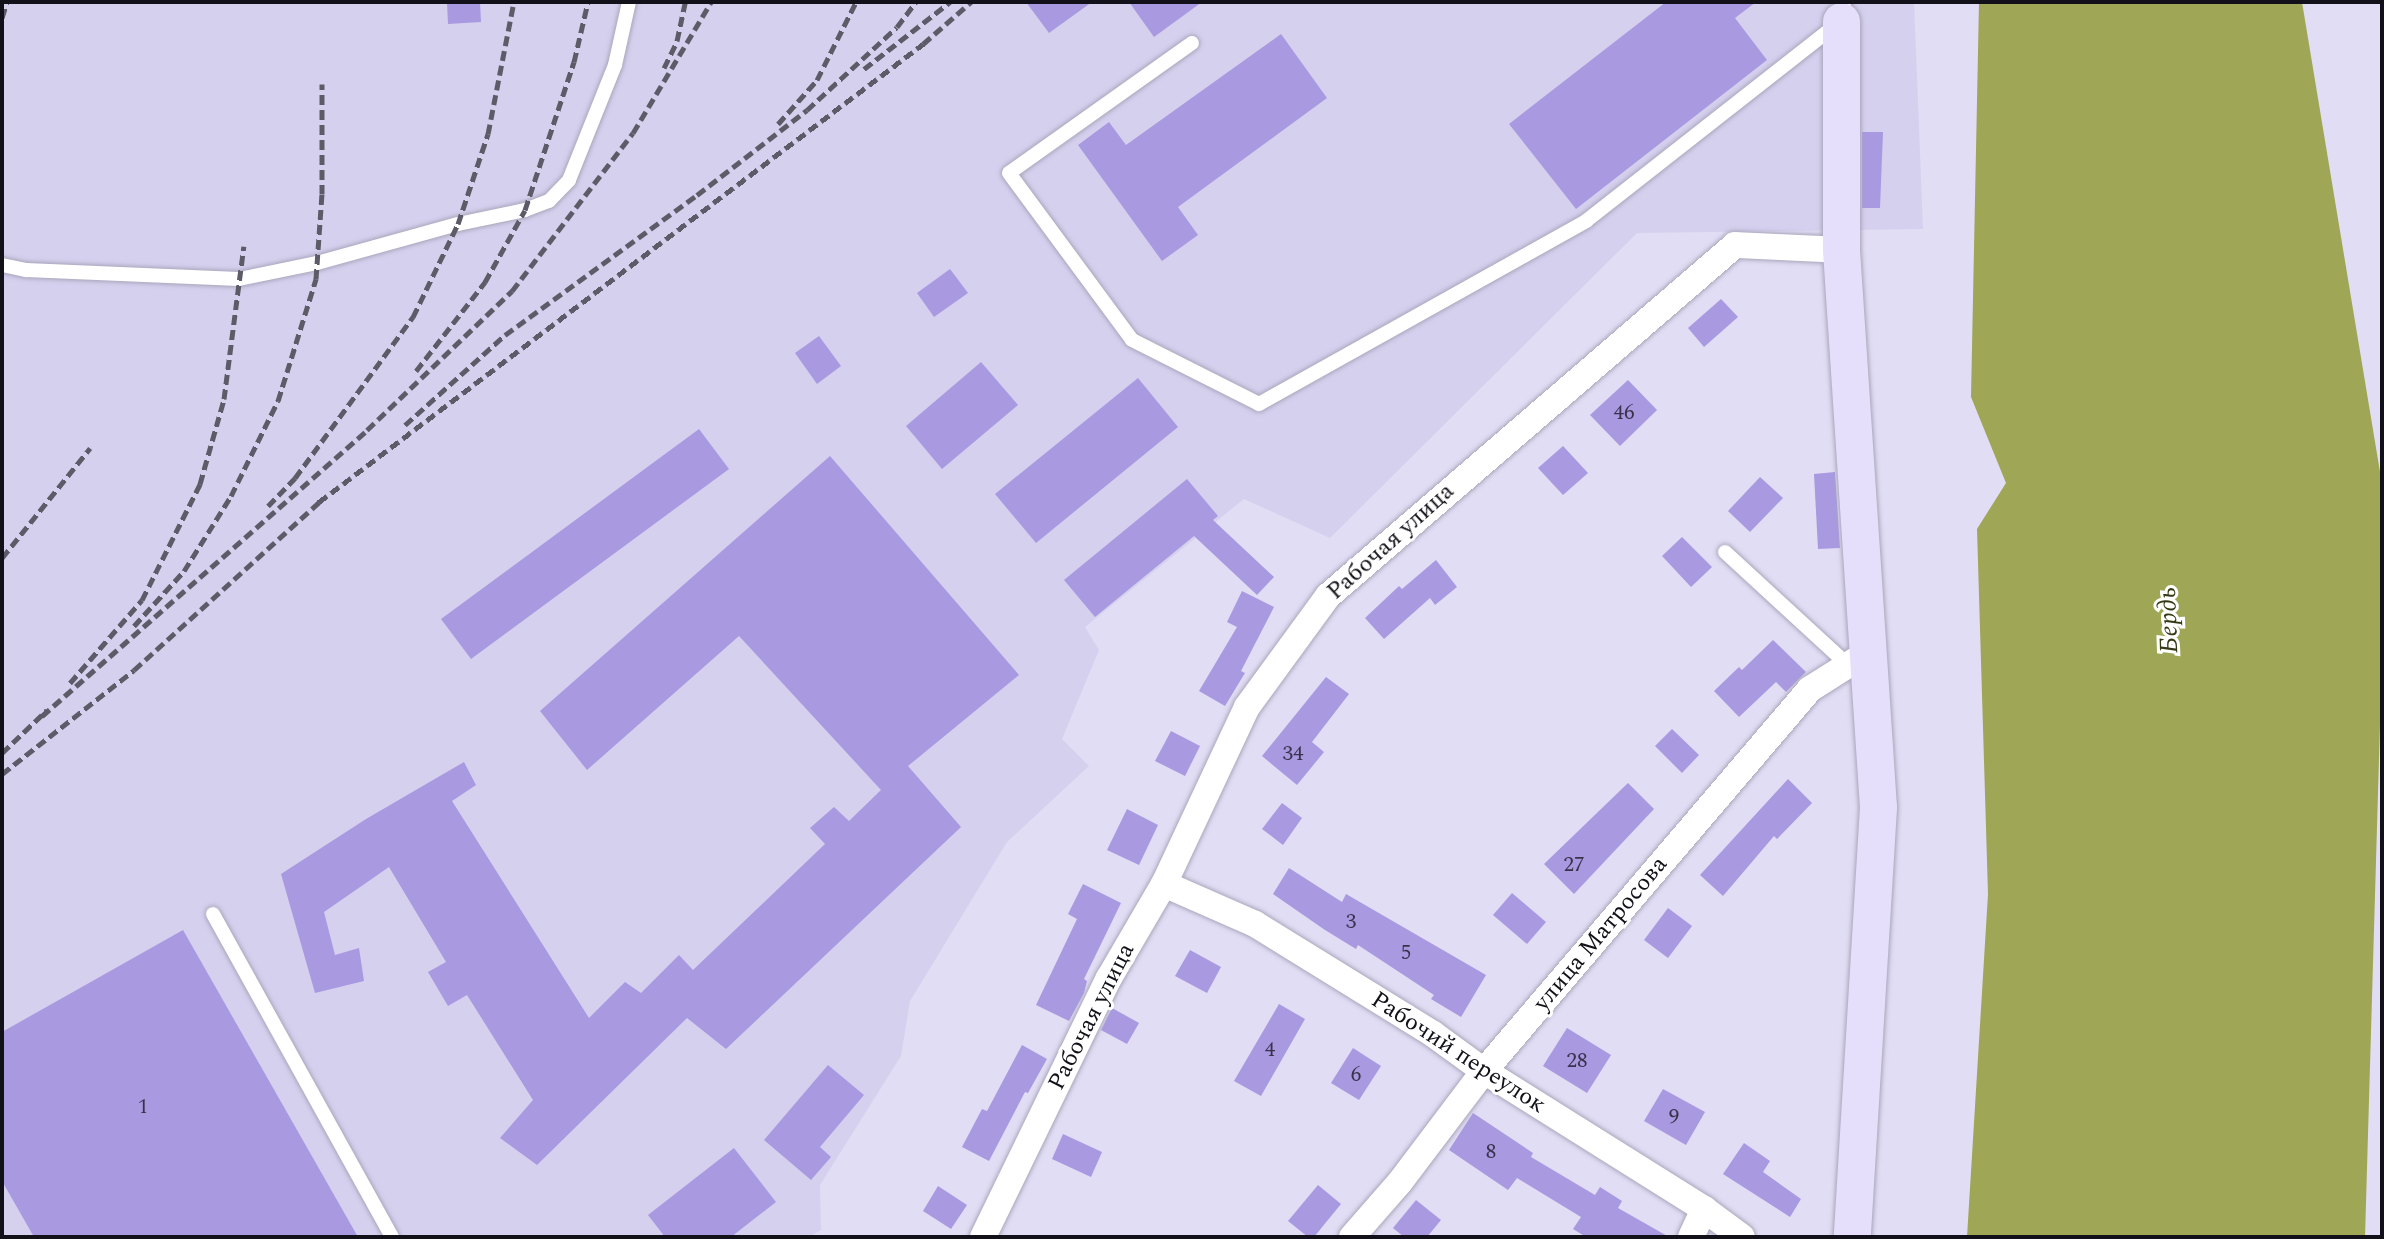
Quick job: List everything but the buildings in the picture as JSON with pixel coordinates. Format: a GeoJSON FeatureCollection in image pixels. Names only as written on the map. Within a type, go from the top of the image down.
{"type":"FeatureCollection","features":[{"type":"Feature","properties":{"kind":"street"},"geometry":{"type":"LineString","coordinates":[[1842,11],[1841,250],[1859,658],[1878,807],[1852,1237]]}},
{"type":"Feature","properties":{"kind":"street","name":"Рабочая улица"},"geometry":{"type":"LineString","coordinates":[[983,1237],[1109,978],[1164,884],[1247,707],[1328,596],[1735,245],[1841,250]]}},
{"type":"Feature","properties":{"kind":"street","name":"улица Матросова"},"geometry":{"type":"LineString","coordinates":[[1352,1237],[1400,1182],[1484,1071],[1810,689],[1859,658]]}},
{"type":"Feature","properties":{"kind":"street","name":"Рабочий переулок"},"geometry":{"type":"LineString","coordinates":[[1164,884],[1255,924],[1433,1034],[1484,1071],[1704,1209],[1742,1237]]}},
{"type":"Feature","properties":{"kind":"street"},"geometry":{"type":"LineString","coordinates":[[1691,1237],[1704,1209]]}},
{"type":"Feature","properties":{"kind":"lane"},"geometry":{"type":"LineString","coordinates":[[2,265],[26,270],[239,279],[317,263],[458,223],[525,210],[549,201],[569,180],[615,65],[629,2]]}},
{"type":"Feature","properties":{"kind":"lane"},"geometry":{"type":"LineString","coordinates":[[1192,43],[1009,173],[1132,340],[1259,404],[1586,221],[1842,11]]}},
{"type":"Feature","properties":{"kind":"lane"},"geometry":{"type":"LineString","coordinates":[[1725,552],[1859,658]]}},
{"type":"Feature","properties":{"kind":"lane"},"geometry":{"type":"LineString","coordinates":[[213,914],[391,1237]]}},
{"type":"Feature","properties":{"kind":"shaded area"},"geometry":{"type":"Polygon","coordinates":[[[2,2],[1914,2],[1923,229],[1637,233],[1330,538],[1244,499],[1085,627],[1099,650],[1062,739],[1089,766],[1007,842],[910,1001],[901,1056],[820,1185],[821,1230],[809,1237],[2,1237],[2,2]]]}},
{"type":"Feature","properties":{"kind":"water","name":"Бердь"},"geometry":{"type":"Polygon","coordinates":[[[1979,2],[2302,2],[2382,484],[2382,656],[2365,1237],[1967,1237],[1988,894],[1977,529],[2006,483],[1971,397],[1979,2]]]}},
{"type":"Feature","properties":{"kind":"railway"},"geometry":{"type":"LineString","coordinates":[[2,18],[7,2]]}},
{"type":"Feature","properties":{"kind":"railway"},"geometry":{"type":"LineString","coordinates":[[268,506],[295,478],[413,317],[458,224],[488,134],[514,2]]}},
{"type":"Feature","properties":{"kind":"railway"},"geometry":{"type":"LineString","coordinates":[[416,371],[485,282],[525,210],[574,62],[588,2]]}},
{"type":"Feature","properties":{"kind":"railway"},"geometry":{"type":"LineString","coordinates":[[664,68],[677,41],[685,2]]}},
{"type":"Feature","properties":{"kind":"railway"},"geometry":{"type":"LineString","coordinates":[[42,716],[367,430],[512,291],[633,133],[711,2]]}},
{"type":"Feature","properties":{"kind":"railway"},"geometry":{"type":"LineString","coordinates":[[778,124],[817,80],[856,2]]}},
{"type":"Feature","properties":{"kind":"railway"},"geometry":{"type":"LineString","coordinates":[[405,425],[505,335],[697,195],[807,110],[897,27],[916,2]]}},
{"type":"Feature","properties":{"kind":"railway"},"geometry":{"type":"LineString","coordinates":[[864,69],[950,2]]}},
{"type":"Feature","properties":{"kind":"railway"},"geometry":{"type":"LineString","coordinates":[[2,774],[134,670],[319,502],[923,44],[971,2]]}},
{"type":"Feature","properties":{"kind":"railway"},"geometry":{"type":"LineString","coordinates":[[134,626],[184,571],[231,496],[278,401],[316,279],[322,194],[322,84]]}},
{"type":"Feature","properties":{"kind":"railway"},"geometry":{"type":"LineString","coordinates":[[70,683],[142,600],[200,484],[224,399],[244,246]]}},
{"type":"Feature","properties":{"kind":"railway"},"geometry":{"type":"LineString","coordinates":[[2,558],[90,448]]}},
{"type":"Feature","properties":{"kind":"railway"},"geometry":{"type":"LineString","coordinates":[[2,753],[47,710]]}}]}
